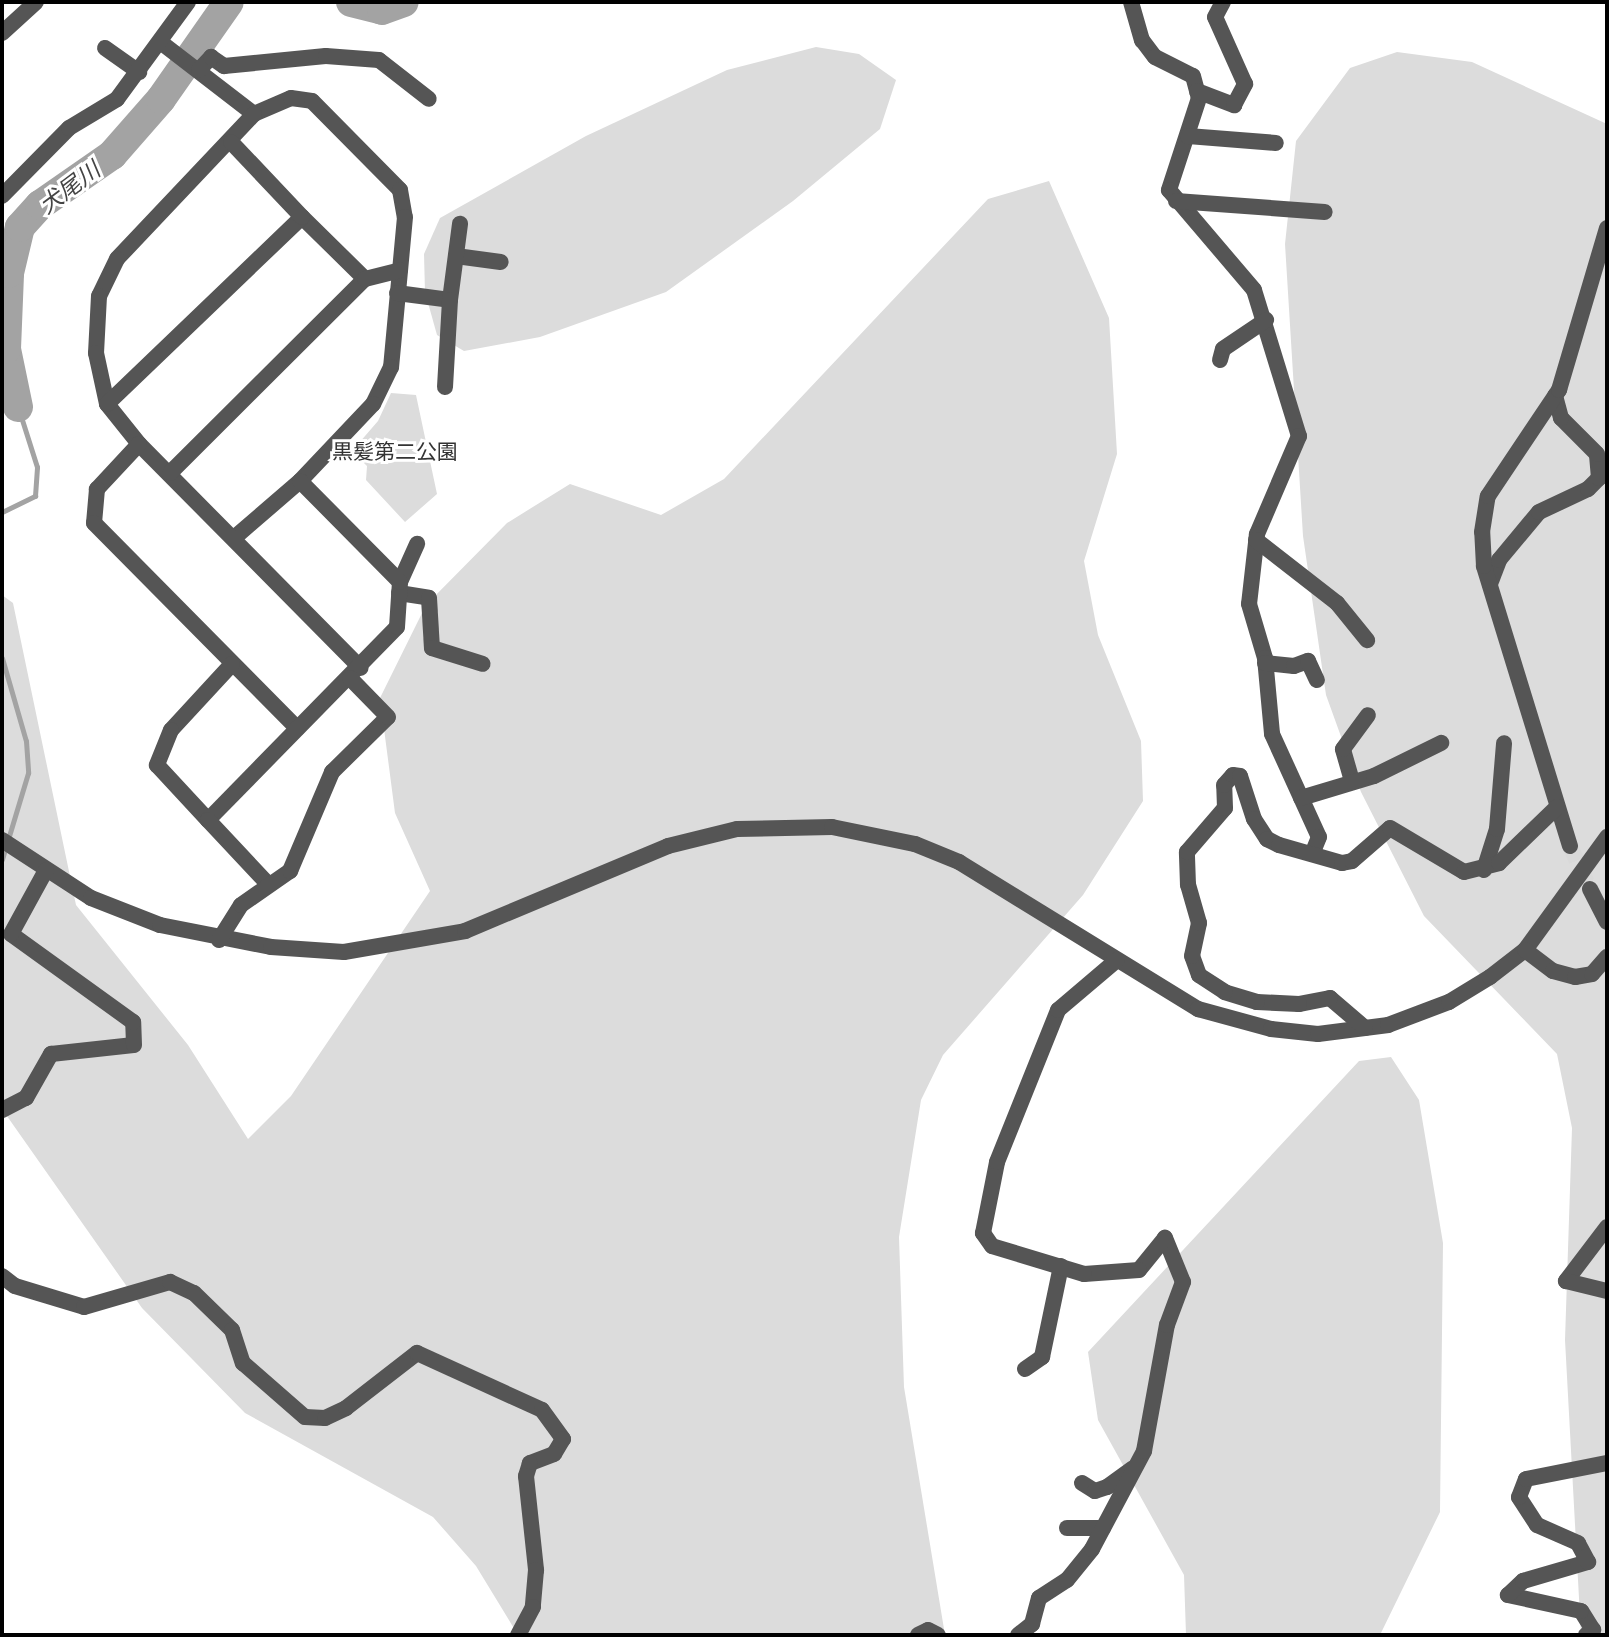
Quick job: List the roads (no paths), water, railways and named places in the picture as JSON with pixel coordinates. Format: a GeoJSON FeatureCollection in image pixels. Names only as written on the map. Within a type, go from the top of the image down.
{"type":"FeatureCollection","features":[{"type":"Feature","properties":{"kind":"street"},"geometry":{"type":"LineString","coordinates":[[2,33],[36,2]]}},
{"type":"Feature","properties":{"kind":"street"},"geometry":{"type":"LineString","coordinates":[[1131,2],[1142,40],[1155,57],[1193,76],[1197,90],[1188,136],[1169,190],[1254,290],[1266,320],[1299,436],[1256,540],[1249,604],[1265,663],[1272,734],[1319,837],[1313,852]]}},
{"type":"Feature","properties":{"kind":"street"},"geometry":{"type":"LineString","coordinates":[[1197,90],[1234,105],[1245,84],[1215,17],[1223,2]]}},
{"type":"Feature","properties":{"kind":"street"},"geometry":{"type":"LineString","coordinates":[[2,196],[69,128],[117,99],[139,72],[169,48],[181,5]]}},
{"type":"Feature","properties":{"kind":"street"},"geometry":{"type":"LineString","coordinates":[[1200,21],[1220,28]]}},
{"type":"Feature","properties":{"kind":"street"},"geometry":{"type":"LineString","coordinates":[[105,48],[139,72]]}},
{"type":"Feature","properties":{"kind":"street"},"geometry":{"type":"LineString","coordinates":[[169,48],[254,114]]}},
{"type":"Feature","properties":{"kind":"street"},"geometry":{"type":"LineString","coordinates":[[197,69],[211,57],[223,66],[326,56],[379,60],[410,78],[429,99]]}},
{"type":"Feature","properties":{"kind":"street"},"geometry":{"type":"LineString","coordinates":[[219,940],[241,905],[267,883],[290,871],[332,772],[388,717],[356,673],[234,538],[139,444],[107,404],[96,353],[99,296],[117,259],[231,142],[254,114],[291,97],[312,101],[400,190],[405,217],[391,367],[373,404],[300,481],[234,538]]}},
{"type":"Feature","properties":{"kind":"street"},"geometry":{"type":"LineString","coordinates":[[1188,136],[1276,143]]}},
{"type":"Feature","properties":{"kind":"street"},"geometry":{"type":"LineString","coordinates":[[231,142],[365,279]]}},
{"type":"Feature","properties":{"kind":"street"},"geometry":{"type":"LineString","coordinates":[[1176,201],[1325,212]]}},
{"type":"Feature","properties":{"kind":"street"},"geometry":{"type":"LineString","coordinates":[[107,404],[302,217]]}},
{"type":"Feature","properties":{"kind":"street"},"geometry":{"type":"LineString","coordinates":[[445,387],[450,300],[460,224]]}},
{"type":"Feature","properties":{"kind":"street"},"geometry":{"type":"LineString","coordinates":[[1570,846],[1490,584],[1482,532],[1489,496],[1555,396],[1574,352],[1597,249],[1607,228]]}},
{"type":"Feature","properties":{"kind":"street"},"geometry":{"type":"LineString","coordinates":[[456,256],[501,262]]}},
{"type":"Feature","properties":{"kind":"street"},"geometry":{"type":"LineString","coordinates":[[170,473],[365,279],[400,270]]}},
{"type":"Feature","properties":{"kind":"street"},"geometry":{"type":"LineString","coordinates":[[397,293],[450,300]]}},
{"type":"Feature","properties":{"kind":"street"},"geometry":{"type":"LineString","coordinates":[[1220,360],[1223,349],[1266,320]]}},
{"type":"Feature","properties":{"kind":"street"},"geometry":{"type":"LineString","coordinates":[[1490,584],[1499,560],[1539,512],[1588,489],[1599,478],[1597,454],[1561,418],[1555,396]]}},
{"type":"Feature","properties":{"kind":"street"},"geometry":{"type":"LineString","coordinates":[[139,444],[97,489],[94,523],[297,728]]}},
{"type":"Feature","properties":{"kind":"street"},"geometry":{"type":"LineString","coordinates":[[300,481],[400,587],[429,598],[432,648],[483,664]]}},
{"type":"Feature","properties":{"kind":"street"},"geometry":{"type":"LineString","coordinates":[[1256,540],[1337,603],[1367,640]]}},
{"type":"Feature","properties":{"kind":"street"},"geometry":{"type":"LineString","coordinates":[[208,820],[297,728],[356,673],[397,628],[400,587],[417,544]]}},
{"type":"Feature","properties":{"kind":"street"},"geometry":{"type":"LineString","coordinates":[[1265,663],[1294,666],[1308,661],[1317,680]]}},
{"type":"Feature","properties":{"kind":"street"},"geometry":{"type":"LineString","coordinates":[[232,664],[171,730],[157,765],[267,883]]}},
{"type":"Feature","properties":{"kind":"street"},"geometry":{"type":"LineString","coordinates":[[1352,781],[1343,749],[1368,715]]}},
{"type":"Feature","properties":{"kind":"street"},"geometry":{"type":"LineString","coordinates":[[1301,798],[1374,776],[1441,743]]}},
{"type":"Feature","properties":{"kind":"street"},"geometry":{"type":"LineString","coordinates":[[1484,870],[1497,828],[1504,743]]}},
{"type":"Feature","properties":{"kind":"street"},"geometry":{"type":"LineString","coordinates":[[1365,1028],[1330,998],[1299,1004],[1257,1002],[1225,992],[1199,975],[1192,956],[1199,923],[1188,885],[1187,852],[1224,808],[1224,785],[1233,775],[1240,776],[1266,839],[1342,863],[1352,861],[1390,828],[1401,830],[1441,862],[1464,872],[1484,870],[1557,807]]}},
{"type":"Feature","properties":{"kind":"street"},"geometry":{"type":"LineString","coordinates":[[2,840],[91,898],[137,916],[219,940],[344,951],[402,944],[465,930],[533,906],[668,846],[737,829],[791,825],[874,835],[960,862],[1198,1009],[1259,1026],[1318,1034],[1365,1028],[1449,1002],[1525,950],[1607,837]]}},
{"type":"Feature","properties":{"kind":"street"},"geometry":{"type":"LineString","coordinates":[[2,1110],[26,1098],[51,1054],[134,1045],[133,1022],[11,934],[43,868]]}},
{"type":"Feature","properties":{"kind":"street"},"geometry":{"type":"LineString","coordinates":[[1590,889],[1607,922]]}},
{"type":"Feature","properties":{"kind":"street"},"geometry":{"type":"LineString","coordinates":[[1525,950],[1553,971],[1575,977],[1592,974],[1606,963]]}},
{"type":"Feature","properties":{"kind":"street"},"geometry":{"type":"LineString","coordinates":[[1018,1635],[1032,1624],[1039,1598],[1067,1580],[1103,1528],[1138,1464],[1157,1399],[1167,1325],[1183,1282],[1172,1245],[1165,1238],[1156,1243],[1139,1270],[1084,1274],[992,1246],[983,1233],[997,1161],[1058,1010],[1117,960]]}},
{"type":"Feature","properties":{"kind":"street"},"geometry":{"type":"LineString","coordinates":[[1607,1227],[1566,1281],[1607,1291]]}},
{"type":"Feature","properties":{"kind":"street"},"geometry":{"type":"LineString","coordinates":[[1025,1369],[1042,1357],[1061,1266]]}},
{"type":"Feature","properties":{"kind":"street"},"geometry":{"type":"LineString","coordinates":[[2,1276],[84,1307],[170,1282],[194,1293],[232,1331],[243,1363],[305,1417],[325,1418],[346,1408],[417,1353],[542,1410],[563,1439],[554,1454],[530,1462],[526,1476],[536,1570],[533,1607],[518,1635]]}},
{"type":"Feature","properties":{"kind":"street"},"geometry":{"type":"LineString","coordinates":[[1586,1635],[1593,1630],[1581,1611],[1508,1595],[1523,1581],[1588,1562],[1578,1543],[1537,1525],[1519,1497],[1526,1479],[1607,1463]]}},
{"type":"Feature","properties":{"kind":"street"},"geometry":{"type":"LineString","coordinates":[[1082,1483],[1095,1491],[1107,1487],[1138,1464]]}},
{"type":"Feature","properties":{"kind":"street"},"geometry":{"type":"LineString","coordinates":[[1067,1528],[1103,1528]]}},
{"type":"Feature","properties":{"kind":"street"},"geometry":{"type":"LineString","coordinates":[[919,1635],[928,1630],[938,1635]]}},
{"type":"Feature","properties":{"kind":"waterway","name":"犬尾川"},"geometry":{"type":"LineString","coordinates":[[18,407],[6,349],[9,273],[20,227],[40,205],[112,155],[161,99],[229,2]]}},
{"type":"Feature","properties":{"kind":"waterway","name":"犬尾川"},"geometry":{"type":"LineString","coordinates":[[351,2],[382,10],[404,2]]}},
{"type":"Feature","properties":{"kind":"waterway"},"geometry":{"type":"LineString","coordinates":[[2,512],[35,496],[37,467],[18,407]]}},
{"type":"Feature","properties":{"kind":"waterway"},"geometry":{"type":"LineString","coordinates":[[2,658],[26,741],[28,773],[2,859]]}},
{"type":"Feature","properties":{"kind":"tunnel"},"geometry":{"type":"LineString","coordinates":[[1570,846],[1590,889]]}},
{"type":"Feature","properties":{"kind":"park label","name":"黒髪第二公園"},"geometry":{"type":"Point","coordinates":[395,451]}}]}
